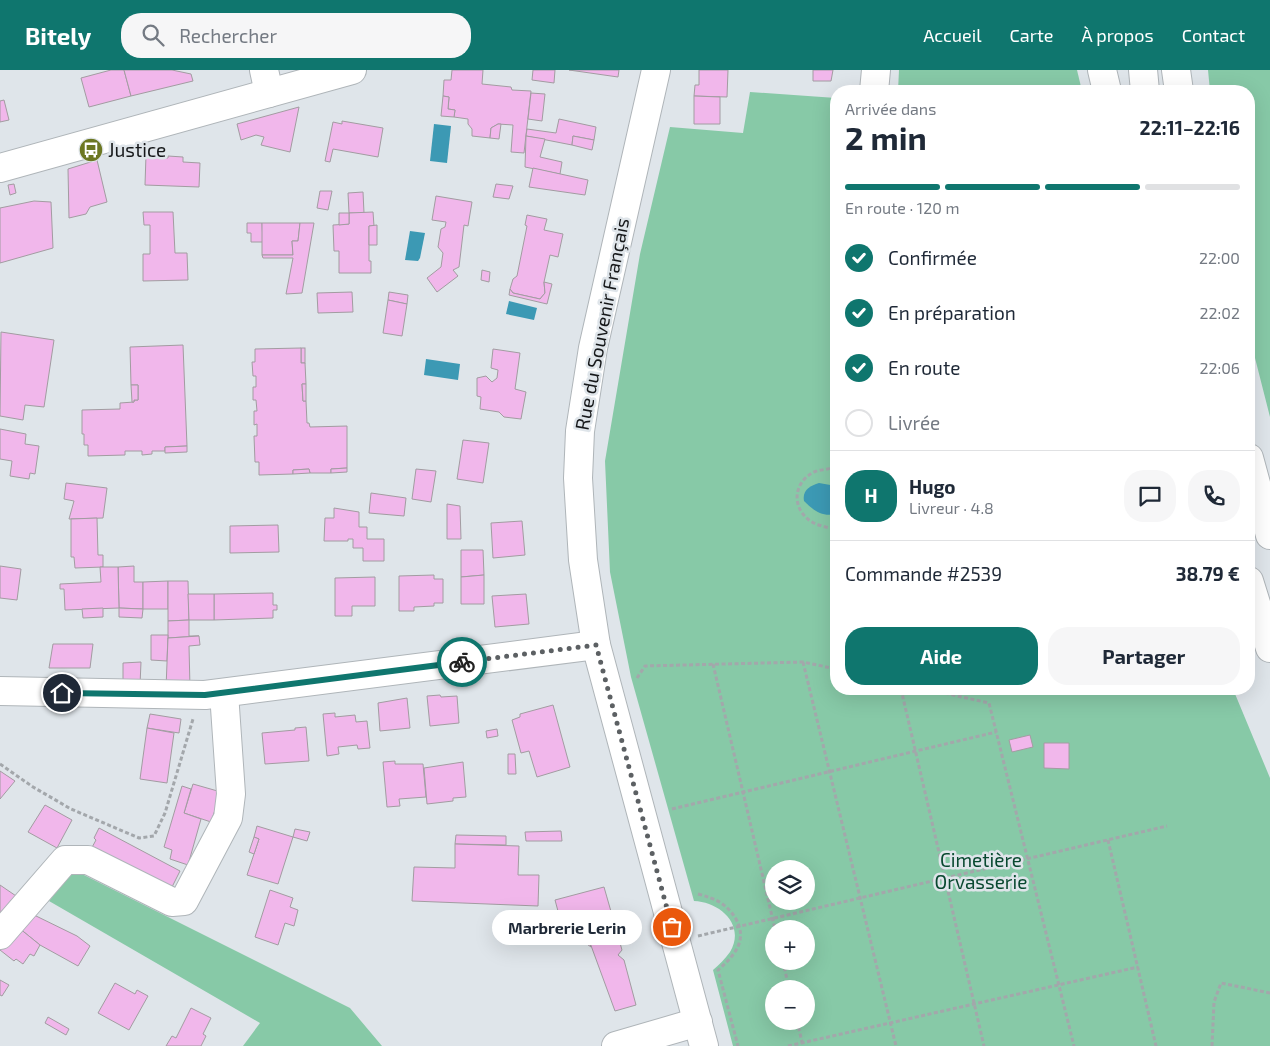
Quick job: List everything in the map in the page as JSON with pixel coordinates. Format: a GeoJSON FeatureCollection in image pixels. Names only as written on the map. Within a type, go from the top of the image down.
{"type":"FeatureCollection","features":[{"type":"Feature","properties":{"kind":"main road"},"geometry":{"type":"LineString","coordinates":[[0,168],[266,82],[352,70]]}},
{"type":"Feature","properties":{"kind":"main road","name":"Rue du Souvenir Français"},"geometry":{"type":"LineString","coordinates":[[656,70],[593,348],[580,431],[578,478],[583,560],[596,645],[701,1034]]}},
{"type":"Feature","properties":{"kind":"main road"},"geometry":{"type":"LineString","coordinates":[[875,85],[876,70]]}},
{"type":"Feature","properties":{"kind":"main road"},"geometry":{"type":"LineString","coordinates":[[1102,70],[1106,85]]}},
{"type":"Feature","properties":{"kind":"main road"},"geometry":{"type":"LineString","coordinates":[[1143,70],[1144,85]]}},
{"type":"Feature","properties":{"kind":"main road"},"geometry":{"type":"LineString","coordinates":[[1176,70],[1178,85]]}},
{"type":"Feature","properties":{"kind":"main road"},"geometry":{"type":"LineString","coordinates":[[1255,480],[1270,535]]}},
{"type":"Feature","properties":{"kind":"main road"},"geometry":{"type":"LineString","coordinates":[[1255,600],[1270,648]]}},
{"type":"Feature","properties":{"kind":"main road"},"geometry":{"type":"LineString","coordinates":[[1,695],[212,694],[349,675],[596,645]]}},
{"type":"Feature","properties":{"kind":"main road"},"geometry":{"type":"LineString","coordinates":[[0,935],[65,860],[88,860],[172,902],[184,900],[228,818],[231,794],[212,694]]}},
{"type":"Feature","properties":{"kind":"main road"},"geometry":{"type":"LineString","coordinates":[[616,1046],[701,1034]]}},
{"type":"Feature","properties":{"kind":"path"},"geometry":{"type":"LineString","coordinates":[[830,467],[815,471],[806,477],[798,487],[796,495],[798,505],[810,521],[830,528]]}},
{"type":"Feature","properties":{"kind":"path"},"geometry":{"type":"LineString","coordinates":[[804,662],[896,1046]]}},
{"type":"Feature","properties":{"kind":"path"},"geometry":{"type":"LineString","coordinates":[[637,678],[645,666],[804,662],[830,668]]}},
{"type":"Feature","properties":{"kind":"path"},"geometry":{"type":"LineString","coordinates":[[713,664],[772,919]]}},
{"type":"Feature","properties":{"kind":"path"},"geometry":{"type":"LineString","coordinates":[[0,764],[71,809],[139,838],[154,836],[212,694]]}},
{"type":"Feature","properties":{"kind":"path"},"geometry":{"type":"LineString","coordinates":[[902,695],[984,1046]]}},
{"type":"Feature","properties":{"kind":"path"},"geometry":{"type":"LineString","coordinates":[[953,695],[989,703],[1074,1046]]}},
{"type":"Feature","properties":{"kind":"path"},"geometry":{"type":"LineString","coordinates":[[672,809],[996,732]]}},
{"type":"Feature","properties":{"kind":"path"},"geometry":{"type":"LineString","coordinates":[[676,941],[1167,826]]}},
{"type":"Feature","properties":{"kind":"path"},"geometry":{"type":"LineString","coordinates":[[1108,840],[1156,1046]]}},
{"type":"Feature","properties":{"kind":"path"},"geometry":{"type":"LineString","coordinates":[[698,894],[716,899],[729,908],[740,927],[741,940],[736,952],[718,970],[738,1046]]}},
{"type":"Feature","properties":{"kind":"path"},"geometry":{"type":"LineString","coordinates":[[788,1046],[1138,967]]}},
{"type":"Feature","properties":{"kind":"path"},"geometry":{"type":"LineString","coordinates":[[1212,1046],[1214,1002],[1222,983],[1270,993]]}},
{"type":"Feature","properties":{"kind":"path"},"geometry":{"type":"LineString","coordinates":[[799,1030],[802,1044]]}},
{"type":"Feature","properties":{"kind":"green space"},"geometry":{"type":"Polygon","coordinates":[[[899,70],[1077,70],[1081,85],[898,85],[899,70]]]}},
{"type":"Feature","properties":{"kind":"green space"},"geometry":{"type":"Polygon","coordinates":[[[1208,70],[1270,70],[1270,417],[1255,358],[1255,85],[1209,85],[1208,70]]]}},
{"type":"Feature","properties":{"kind":"green space","name":"Cimetière Orvasserie"},"geometry":{"type":"Polygon","coordinates":[[[750,92],[830,98],[830,695],[1235,695],[1270,778],[1270,1046],[733,1046],[713,970],[730,952],[735,933],[728,917],[721,910],[704,902],[694,901],[631,677],[610,572],[605,461],[640,254],[670,127],[743,133],[750,92]]]}},
{"type":"Feature","properties":{"kind":"green space"},"geometry":{"type":"Polygon","coordinates":[[[74,870],[350,1008],[382,1046],[243,1046],[260,1023],[49,901],[74,870]]]}},
{"type":"Feature","properties":{"kind":"water"},"geometry":{"type":"Polygon","coordinates":[[[434,124],[451,126],[447,163],[430,161],[434,124]]]}},
{"type":"Feature","properties":{"kind":"water"},"geometry":{"type":"Polygon","coordinates":[[[410,231],[425,233],[418,261],[405,260],[410,231]]]}},
{"type":"Feature","properties":{"kind":"water"},"geometry":{"type":"Polygon","coordinates":[[[509,301],[537,308],[534,320],[506,314],[509,301]]]}},
{"type":"Feature","properties":{"kind":"water"},"geometry":{"type":"Polygon","coordinates":[[[426,359],[460,364],[458,380],[424,375],[426,359]]]}},
{"type":"Feature","properties":{"kind":"water"},"geometry":{"type":"Polygon","coordinates":[[[819,483],[830,485],[830,515],[811,508],[804,501],[805,491],[819,483]]]}},
{"type":"Feature","properties":{"kind":"building"},"geometry":{"type":"Polygon","coordinates":[[[111,70],[124,70],[131,96],[89,107],[81,78],[111,70]]]}},
{"type":"Feature","properties":{"kind":"building"},"geometry":{"type":"Polygon","coordinates":[[[124,70],[172,70],[191,74],[193,81],[131,96],[124,70]]]}},
{"type":"Feature","properties":{"kind":"building"},"geometry":{"type":"Polygon","coordinates":[[[452,70],[483,70],[482,84],[511,87],[512,90],[531,91],[524,153],[511,152],[513,125],[498,124],[491,128],[490,138],[472,136],[472,129],[468,124],[468,119],[454,117],[455,110],[448,109],[449,97],[443,96],[444,80],[451,80],[452,70]]]}},
{"type":"Feature","properties":{"kind":"building"},"geometry":{"type":"Polygon","coordinates":[[[533,70],[555,70],[554,83],[532,80],[533,70]]]}},
{"type":"Feature","properties":{"kind":"building"},"geometry":{"type":"Polygon","coordinates":[[[569,70],[619,70],[618,77],[569,70]]]}},
{"type":"Feature","properties":{"kind":"building"},"geometry":{"type":"Polygon","coordinates":[[[699,70],[728,70],[727,97],[694,96],[695,85],[699,85],[699,70]]]}},
{"type":"Feature","properties":{"kind":"building"},"geometry":{"type":"Polygon","coordinates":[[[813,70],[833,70],[831,81],[813,81],[813,70]]]}},
{"type":"Feature","properties":{"kind":"building"},"geometry":{"type":"Polygon","coordinates":[[[531,93],[545,94],[542,121],[528,119],[531,93]]]}},
{"type":"Feature","properties":{"kind":"building"},"geometry":{"type":"Polygon","coordinates":[[[443,96],[449,97],[448,109],[455,110],[454,117],[441,116],[443,96]]]}},
{"type":"Feature","properties":{"kind":"building"},"geometry":{"type":"Polygon","coordinates":[[[694,96],[720,97],[720,124],[694,124],[694,96]]]}},
{"type":"Feature","properties":{"kind":"building"},"geometry":{"type":"Polygon","coordinates":[[[4,100],[9,120],[0,122],[0,101],[4,100]]]}},
{"type":"Feature","properties":{"kind":"building"},"geometry":{"type":"Polygon","coordinates":[[[299,107],[290,152],[261,145],[264,137],[256,135],[241,140],[237,124],[299,107]]]}},
{"type":"Feature","properties":{"kind":"building"},"geometry":{"type":"Polygon","coordinates":[[[559,119],[596,127],[594,140],[573,136],[572,145],[526,136],[527,129],[556,133],[559,119]]]}},
{"type":"Feature","properties":{"kind":"building"},"geometry":{"type":"Polygon","coordinates":[[[342,121],[383,128],[378,157],[333,149],[330,162],[325,161],[333,122],[342,124],[342,121]]]}},
{"type":"Feature","properties":{"kind":"building"},"geometry":{"type":"Polygon","coordinates":[[[501,124],[499,139],[490,138],[491,128],[501,124]]]}},
{"type":"Feature","properties":{"kind":"building"},"geometry":{"type":"Polygon","coordinates":[[[526,136],[545,139],[540,157],[562,162],[560,174],[525,167],[526,136]]]}},
{"type":"Feature","properties":{"kind":"building"},"geometry":{"type":"Polygon","coordinates":[[[573,136],[594,140],[592,150],[572,145],[573,136]]]}},
{"type":"Feature","properties":{"kind":"building"},"geometry":{"type":"Polygon","coordinates":[[[146,155],[168,158],[168,156],[183,157],[183,162],[200,163],[199,187],[145,185],[146,155]]]}},
{"type":"Feature","properties":{"kind":"building"},"geometry":{"type":"Polygon","coordinates":[[[97,160],[107,202],[90,207],[86,214],[69,218],[68,169],[97,160]]]}},
{"type":"Feature","properties":{"kind":"building"},"geometry":{"type":"Polygon","coordinates":[[[533,168],[588,180],[585,195],[529,187],[533,168]]]}},
{"type":"Feature","properties":{"kind":"building"},"geometry":{"type":"Polygon","coordinates":[[[14,184],[16,193],[10,195],[8,185],[14,184]]]}},
{"type":"Feature","properties":{"kind":"building"},"geometry":{"type":"Polygon","coordinates":[[[496,184],[513,186],[509,199],[493,197],[496,184]]]}},
{"type":"Feature","properties":{"kind":"building"},"geometry":{"type":"Polygon","coordinates":[[[320,191],[332,191],[328,210],[317,208],[320,191]]]}},
{"type":"Feature","properties":{"kind":"building"},"geometry":{"type":"Polygon","coordinates":[[[363,192],[364,213],[349,213],[348,193],[363,192]]]}},
{"type":"Feature","properties":{"kind":"building"},"geometry":{"type":"Polygon","coordinates":[[[436,196],[472,202],[468,226],[464,225],[459,267],[453,270],[458,276],[437,292],[427,278],[441,267],[443,253],[438,247],[441,229],[445,227],[446,222],[432,220],[436,196]]]}},
{"type":"Feature","properties":{"kind":"building"},"geometry":{"type":"Polygon","coordinates":[[[34,201],[51,202],[53,248],[0,263],[0,208],[34,201]]]}},
{"type":"Feature","properties":{"kind":"building"},"geometry":{"type":"Polygon","coordinates":[[[143,212],[173,212],[175,253],[187,253],[188,280],[143,281],[143,254],[150,254],[150,225],[144,225],[143,212]]]}},
{"type":"Feature","properties":{"kind":"building"},"geometry":{"type":"Polygon","coordinates":[[[373,212],[374,226],[369,226],[371,273],[339,273],[339,251],[334,251],[333,225],[349,224],[349,213],[373,212]]]}},
{"type":"Feature","properties":{"kind":"building"},"geometry":{"type":"Polygon","coordinates":[[[339,213],[349,213],[349,224],[339,225],[339,213]]]}},
{"type":"Feature","properties":{"kind":"building"},"geometry":{"type":"Polygon","coordinates":[[[527,215],[547,219],[544,230],[563,234],[558,257],[550,255],[544,282],[545,293],[540,299],[513,293],[510,289],[513,279],[517,276],[527,226],[525,225],[527,215]]]}},
{"type":"Feature","properties":{"kind":"building"},"geometry":{"type":"Polygon","coordinates":[[[247,223],[262,223],[263,242],[251,242],[251,233],[247,233],[247,223]]]}},
{"type":"Feature","properties":{"kind":"building"},"geometry":{"type":"Polygon","coordinates":[[[262,223],[300,223],[298,241],[292,241],[293,255],[262,255],[262,223]]]}},
{"type":"Feature","properties":{"kind":"building"},"geometry":{"type":"Polygon","coordinates":[[[300,223],[314,223],[302,293],[286,294],[293,258],[263,258],[262,255],[293,255],[292,241],[298,241],[300,223]]]}},
{"type":"Feature","properties":{"kind":"building"},"geometry":{"type":"Polygon","coordinates":[[[377,225],[377,245],[369,245],[369,226],[377,225]]]}},
{"type":"Feature","properties":{"kind":"building"},"geometry":{"type":"Polygon","coordinates":[[[482,270],[490,272],[489,282],[481,280],[482,270]]]}},
{"type":"Feature","properties":{"kind":"building"},"geometry":{"type":"Polygon","coordinates":[[[544,282],[552,284],[547,304],[509,295],[510,289],[513,293],[540,299],[545,293],[544,282]]]}},
{"type":"Feature","properties":{"kind":"building"},"geometry":{"type":"Polygon","coordinates":[[[352,292],[353,312],[318,313],[317,293],[352,292]]]}},
{"type":"Feature","properties":{"kind":"building"},"geometry":{"type":"Polygon","coordinates":[[[389,292],[408,295],[407,304],[388,300],[389,292]]]}},
{"type":"Feature","properties":{"kind":"building"},"geometry":{"type":"Polygon","coordinates":[[[388,300],[407,304],[402,336],[383,333],[388,300]]]}},
{"type":"Feature","properties":{"kind":"building"},"geometry":{"type":"Polygon","coordinates":[[[1,332],[54,340],[44,407],[25,405],[23,420],[0,416],[1,332]]]}},
{"type":"Feature","properties":{"kind":"building"},"geometry":{"type":"Polygon","coordinates":[[[183,345],[187,446],[165,447],[165,451],[152,451],[152,454],[142,455],[142,451],[125,451],[125,455],[88,456],[88,445],[84,445],[84,434],[82,434],[82,410],[120,409],[120,403],[138,400],[138,385],[131,385],[130,347],[183,345]]]}},
{"type":"Feature","properties":{"kind":"building"},"geometry":{"type":"Polygon","coordinates":[[[301,348],[305,348],[305,363],[301,363],[301,348]]]}},
{"type":"Feature","properties":{"kind":"building"},"geometry":{"type":"Polygon","coordinates":[[[301,348],[301,363],[305,363],[306,384],[302,384],[303,401],[306,401],[307,423],[309,423],[310,427],[347,426],[347,468],[331,469],[331,473],[310,473],[309,469],[293,470],[293,474],[259,475],[259,462],[255,462],[254,436],[257,436],[257,424],[254,425],[254,411],[257,411],[256,400],[253,400],[253,387],[256,387],[256,376],[253,376],[252,362],[255,362],[255,349],[301,348]]]}},
{"type":"Feature","properties":{"kind":"building"},"geometry":{"type":"Polygon","coordinates":[[[493,349],[520,353],[515,389],[526,392],[521,419],[504,417],[499,412],[480,409],[481,397],[477,396],[477,378],[486,376],[492,382],[497,378],[498,370],[491,368],[493,349]]]}},
{"type":"Feature","properties":{"kind":"building"},"geometry":{"type":"Polygon","coordinates":[[[302,384],[306,384],[306,401],[303,401],[302,384]]]}},
{"type":"Feature","properties":{"kind":"building"},"geometry":{"type":"Polygon","coordinates":[[[131,385],[138,385],[138,400],[134,400],[134,402],[132,402],[131,385]]]}},
{"type":"Feature","properties":{"kind":"building"},"geometry":{"type":"Polygon","coordinates":[[[0,429],[26,434],[25,444],[39,446],[35,474],[30,473],[29,479],[10,476],[12,461],[0,459],[0,429]]]}},
{"type":"Feature","properties":{"kind":"building"},"geometry":{"type":"Polygon","coordinates":[[[463,440],[489,443],[483,483],[457,479],[463,440]]]}},
{"type":"Feature","properties":{"kind":"building"},"geometry":{"type":"Polygon","coordinates":[[[187,446],[187,452],[165,453],[165,447],[187,446]]]}},
{"type":"Feature","properties":{"kind":"building"},"geometry":{"type":"Polygon","coordinates":[[[347,468],[347,472],[331,473],[331,469],[347,468]]]}},
{"type":"Feature","properties":{"kind":"building"},"geometry":{"type":"Polygon","coordinates":[[[309,469],[310,473],[293,474],[293,470],[309,469]]]}},
{"type":"Feature","properties":{"kind":"building"},"geometry":{"type":"Polygon","coordinates":[[[416,469],[436,471],[431,502],[412,499],[416,469]]]}},
{"type":"Feature","properties":{"kind":"building"},"geometry":{"type":"Polygon","coordinates":[[[66,483],[107,488],[103,518],[69,519],[74,501],[64,499],[66,483]]]}},
{"type":"Feature","properties":{"kind":"building"},"geometry":{"type":"Polygon","coordinates":[[[371,493],[406,498],[404,516],[369,513],[371,493]]]}},
{"type":"Feature","properties":{"kind":"building"},"geometry":{"type":"Polygon","coordinates":[[[447,504],[460,506],[461,539],[447,539],[447,504]]]}},
{"type":"Feature","properties":{"kind":"building"},"geometry":{"type":"Polygon","coordinates":[[[334,508],[359,512],[359,527],[367,527],[367,539],[384,539],[384,561],[363,561],[363,548],[353,548],[353,539],[348,539],[348,541],[324,541],[325,518],[334,518],[334,508]]]}},
{"type":"Feature","properties":{"kind":"building"},"geometry":{"type":"Polygon","coordinates":[[[97,518],[98,555],[103,555],[103,567],[75,568],[74,557],[71,557],[71,519],[97,518]]]}},
{"type":"Feature","properties":{"kind":"building"},"geometry":{"type":"Polygon","coordinates":[[[522,521],[525,555],[493,558],[491,523],[522,521]]]}},
{"type":"Feature","properties":{"kind":"building"},"geometry":{"type":"Polygon","coordinates":[[[278,525],[279,552],[230,553],[230,526],[278,525]]]}},
{"type":"Feature","properties":{"kind":"building"},"geometry":{"type":"Polygon","coordinates":[[[461,550],[483,550],[484,575],[461,577],[461,550]]]}},
{"type":"Feature","properties":{"kind":"building"},"geometry":{"type":"Polygon","coordinates":[[[0,566],[21,569],[17,600],[0,598],[0,566]]]}},
{"type":"Feature","properties":{"kind":"building"},"geometry":{"type":"Polygon","coordinates":[[[134,566],[134,582],[143,582],[143,609],[119,608],[118,567],[134,566]]]}},
{"type":"Feature","properties":{"kind":"building"},"geometry":{"type":"Polygon","coordinates":[[[100,567],[118,567],[119,608],[65,610],[64,589],[60,589],[60,584],[101,582],[100,567]]]}},
{"type":"Feature","properties":{"kind":"building"},"geometry":{"type":"Polygon","coordinates":[[[434,575],[434,579],[443,579],[443,603],[434,603],[434,606],[414,607],[414,611],[399,611],[399,576],[434,575]]]}},
{"type":"Feature","properties":{"kind":"building"},"geometry":{"type":"Polygon","coordinates":[[[484,575],[484,604],[461,604],[461,577],[484,575]]]}},
{"type":"Feature","properties":{"kind":"building"},"geometry":{"type":"Polygon","coordinates":[[[375,577],[375,606],[352,606],[352,616],[335,616],[335,578],[375,577]]]}},
{"type":"Feature","properties":{"kind":"building"},"geometry":{"type":"Polygon","coordinates":[[[168,581],[168,609],[143,609],[143,582],[168,581]]]}},
{"type":"Feature","properties":{"kind":"building"},"geometry":{"type":"Polygon","coordinates":[[[168,581],[188,581],[189,620],[168,621],[168,581]]]}},
{"type":"Feature","properties":{"kind":"building"},"geometry":{"type":"Polygon","coordinates":[[[273,593],[273,605],[277,605],[277,610],[273,610],[273,618],[214,620],[214,594],[273,593]]]}},
{"type":"Feature","properties":{"kind":"building"},"geometry":{"type":"Polygon","coordinates":[[[188,594],[214,594],[214,620],[189,620],[188,594]]]}},
{"type":"Feature","properties":{"kind":"building"},"geometry":{"type":"Polygon","coordinates":[[[526,594],[529,624],[495,627],[492,596],[526,594]]]}},
{"type":"Feature","properties":{"kind":"building"},"geometry":{"type":"Polygon","coordinates":[[[103,608],[103,617],[83,618],[82,609],[103,608]]]}},
{"type":"Feature","properties":{"kind":"building"},"geometry":{"type":"Polygon","coordinates":[[[119,608],[143,609],[142,618],[119,617],[119,608]]]}},
{"type":"Feature","properties":{"kind":"building"},"geometry":{"type":"Polygon","coordinates":[[[189,620],[189,636],[199,636],[168,638],[168,621],[189,620]]]}},
{"type":"Feature","properties":{"kind":"building"},"geometry":{"type":"Polygon","coordinates":[[[151,635],[168,635],[167,661],[151,660],[151,635]]]}},
{"type":"Feature","properties":{"kind":"building"},"geometry":{"type":"Polygon","coordinates":[[[199,636],[200,645],[189,646],[190,688],[166,688],[168,638],[199,636]]]}},
{"type":"Feature","properties":{"kind":"building"},"geometry":{"type":"Polygon","coordinates":[[[53,644],[93,644],[90,668],[49,668],[53,644]]]}},
{"type":"Feature","properties":{"kind":"building"},"geometry":{"type":"Polygon","coordinates":[[[141,662],[140,685],[123,685],[123,663],[141,662]]]}},
{"type":"Feature","properties":{"kind":"building"},"geometry":{"type":"Polygon","coordinates":[[[440,695],[441,697],[457,696],[459,723],[430,726],[427,696],[440,695]]]}},
{"type":"Feature","properties":{"kind":"building"},"geometry":{"type":"Polygon","coordinates":[[[407,698],[410,728],[380,731],[378,703],[407,698]]]}},
{"type":"Feature","properties":{"kind":"building"},"geometry":{"type":"Polygon","coordinates":[[[553,705],[570,767],[537,777],[529,751],[521,753],[512,720],[520,717],[520,714],[553,705]]]}},
{"type":"Feature","properties":{"kind":"building"},"geometry":{"type":"Polygon","coordinates":[[[335,713],[335,717],[355,715],[356,722],[367,721],[370,748],[358,749],[357,745],[338,747],[339,754],[327,756],[323,714],[335,713]]]}},
{"type":"Feature","properties":{"kind":"building"},"geometry":{"type":"Polygon","coordinates":[[[150,714],[181,719],[179,733],[147,728],[150,714]]]}},
{"type":"Feature","properties":{"kind":"building"},"geometry":{"type":"Polygon","coordinates":[[[306,727],[309,761],[265,764],[262,733],[306,727]]]}},
{"type":"Feature","properties":{"kind":"building"},"geometry":{"type":"Polygon","coordinates":[[[147,728],[174,733],[167,783],[140,779],[147,728]]]}},
{"type":"Feature","properties":{"kind":"building"},"geometry":{"type":"Polygon","coordinates":[[[497,729],[498,736],[487,738],[486,731],[497,729]]]}},
{"type":"Feature","properties":{"kind":"building"},"geometry":{"type":"Polygon","coordinates":[[[1030,735],[1033,747],[1012,752],[1009,740],[1030,735]]]}},
{"type":"Feature","properties":{"kind":"building"},"geometry":{"type":"Polygon","coordinates":[[[1044,743],[1069,743],[1069,769],[1044,768],[1044,743]]]}},
{"type":"Feature","properties":{"kind":"building"},"geometry":{"type":"Polygon","coordinates":[[[508,754],[515,754],[516,774],[508,774],[508,754]]]}},
{"type":"Feature","properties":{"kind":"building"},"geometry":{"type":"Polygon","coordinates":[[[395,761],[395,764],[423,764],[426,797],[399,799],[400,806],[387,807],[383,762],[395,761]]]}},
{"type":"Feature","properties":{"kind":"building"},"geometry":{"type":"Polygon","coordinates":[[[463,762],[466,797],[453,798],[453,801],[427,804],[424,768],[463,762]]]}},
{"type":"Feature","properties":{"kind":"building"},"geometry":{"type":"Polygon","coordinates":[[[0,771],[15,781],[0,799],[0,771]]]}},
{"type":"Feature","properties":{"kind":"building"},"geometry":{"type":"Polygon","coordinates":[[[193,784],[221,792],[211,822],[184,813],[193,784]]]}},
{"type":"Feature","properties":{"kind":"building"},"geometry":{"type":"Polygon","coordinates":[[[182,786],[191,789],[184,813],[201,819],[188,865],[170,859],[172,850],[164,847],[182,786]]]}},
{"type":"Feature","properties":{"kind":"building"},"geometry":{"type":"Polygon","coordinates":[[[45,805],[72,820],[57,848],[28,832],[45,805]]]}},
{"type":"Feature","properties":{"kind":"building"},"geometry":{"type":"Polygon","coordinates":[[[257,826],[293,837],[278,884],[247,875],[259,839],[254,837],[257,826]]]}},
{"type":"Feature","properties":{"kind":"building"},"geometry":{"type":"Polygon","coordinates":[[[99,828],[180,871],[169,893],[90,851],[96,840],[94,838],[99,828]]]}},
{"type":"Feature","properties":{"kind":"building"},"geometry":{"type":"Polygon","coordinates":[[[295,829],[310,832],[307,841],[293,837],[295,829]]]}},
{"type":"Feature","properties":{"kind":"building"},"geometry":{"type":"Polygon","coordinates":[[[561,831],[562,841],[526,841],[525,832],[561,831]]]}},
{"type":"Feature","properties":{"kind":"building"},"geometry":{"type":"Polygon","coordinates":[[[456,835],[506,836],[506,845],[455,844],[456,835]]]}},
{"type":"Feature","properties":{"kind":"building"},"geometry":{"type":"Polygon","coordinates":[[[254,837],[259,839],[254,854],[249,852],[254,837]]]}},
{"type":"Feature","properties":{"kind":"building"},"geometry":{"type":"Polygon","coordinates":[[[455,844],[519,846],[518,875],[539,875],[538,906],[412,901],[414,867],[455,868],[455,844]]]}},
{"type":"Feature","properties":{"kind":"building"},"geometry":{"type":"Polygon","coordinates":[[[0,885],[19,898],[0,927],[0,885]]]}},
{"type":"Feature","properties":{"kind":"building"},"geometry":{"type":"Polygon","coordinates":[[[604,887],[622,950],[618,955],[624,960],[636,1005],[615,1011],[582,921],[562,926],[555,900],[604,887]]]}},
{"type":"Feature","properties":{"kind":"building"},"geometry":{"type":"Polygon","coordinates":[[[270,890],[293,898],[290,907],[298,910],[294,926],[285,923],[278,945],[255,937],[270,890]]]}},
{"type":"Feature","properties":{"kind":"building"},"geometry":{"type":"Polygon","coordinates":[[[32,914],[77,936],[90,946],[78,966],[40,945],[19,928],[32,914]]]}},
{"type":"Feature","properties":{"kind":"building"},"geometry":{"type":"Polygon","coordinates":[[[582,921],[591,947],[562,926],[582,921]]]}},
{"type":"Feature","properties":{"kind":"building"},"geometry":{"type":"Polygon","coordinates":[[[19,928],[40,945],[34,956],[30,954],[23,964],[16,959],[14,961],[0,950],[19,928]]]}},
{"type":"Feature","properties":{"kind":"building"},"geometry":{"type":"Polygon","coordinates":[[[0,980],[9,985],[2,996],[0,995],[0,980]]]}},
{"type":"Feature","properties":{"kind":"building"},"geometry":{"type":"Polygon","coordinates":[[[115,983],[135,994],[137,990],[148,996],[129,1030],[98,1013],[115,983]]]}},
{"type":"Feature","properties":{"kind":"building"},"geometry":{"type":"Polygon","coordinates":[[[191,1008],[211,1018],[203,1034],[206,1036],[201,1046],[166,1046],[172,1036],[176,1038],[191,1008]]]}},
{"type":"Feature","properties":{"kind":"building"},"geometry":{"type":"Polygon","coordinates":[[[48,1017],[69,1029],[66,1035],[45,1023],[48,1017]]]}},
{"type":"Feature","properties":{"kind":"way so far"},"geometry":{"type":"LineString","coordinates":[[462,662],[596,645],[672,927]]}},
{"type":"Feature","properties":{"kind":"place","name":"Justice"},"geometry":{"type":"Point","coordinates":[91,150]}},
{"type":"Feature","properties":{"kind":"place","name":"Marbrerie Lerin"},"geometry":{"type":"Point","coordinates":[672,927]}},
{"type":"Feature","properties":{"kind":"route"},"geometry":{"type":"LineString","coordinates":[[62,693],[205,695],[462,662]]}}]}
